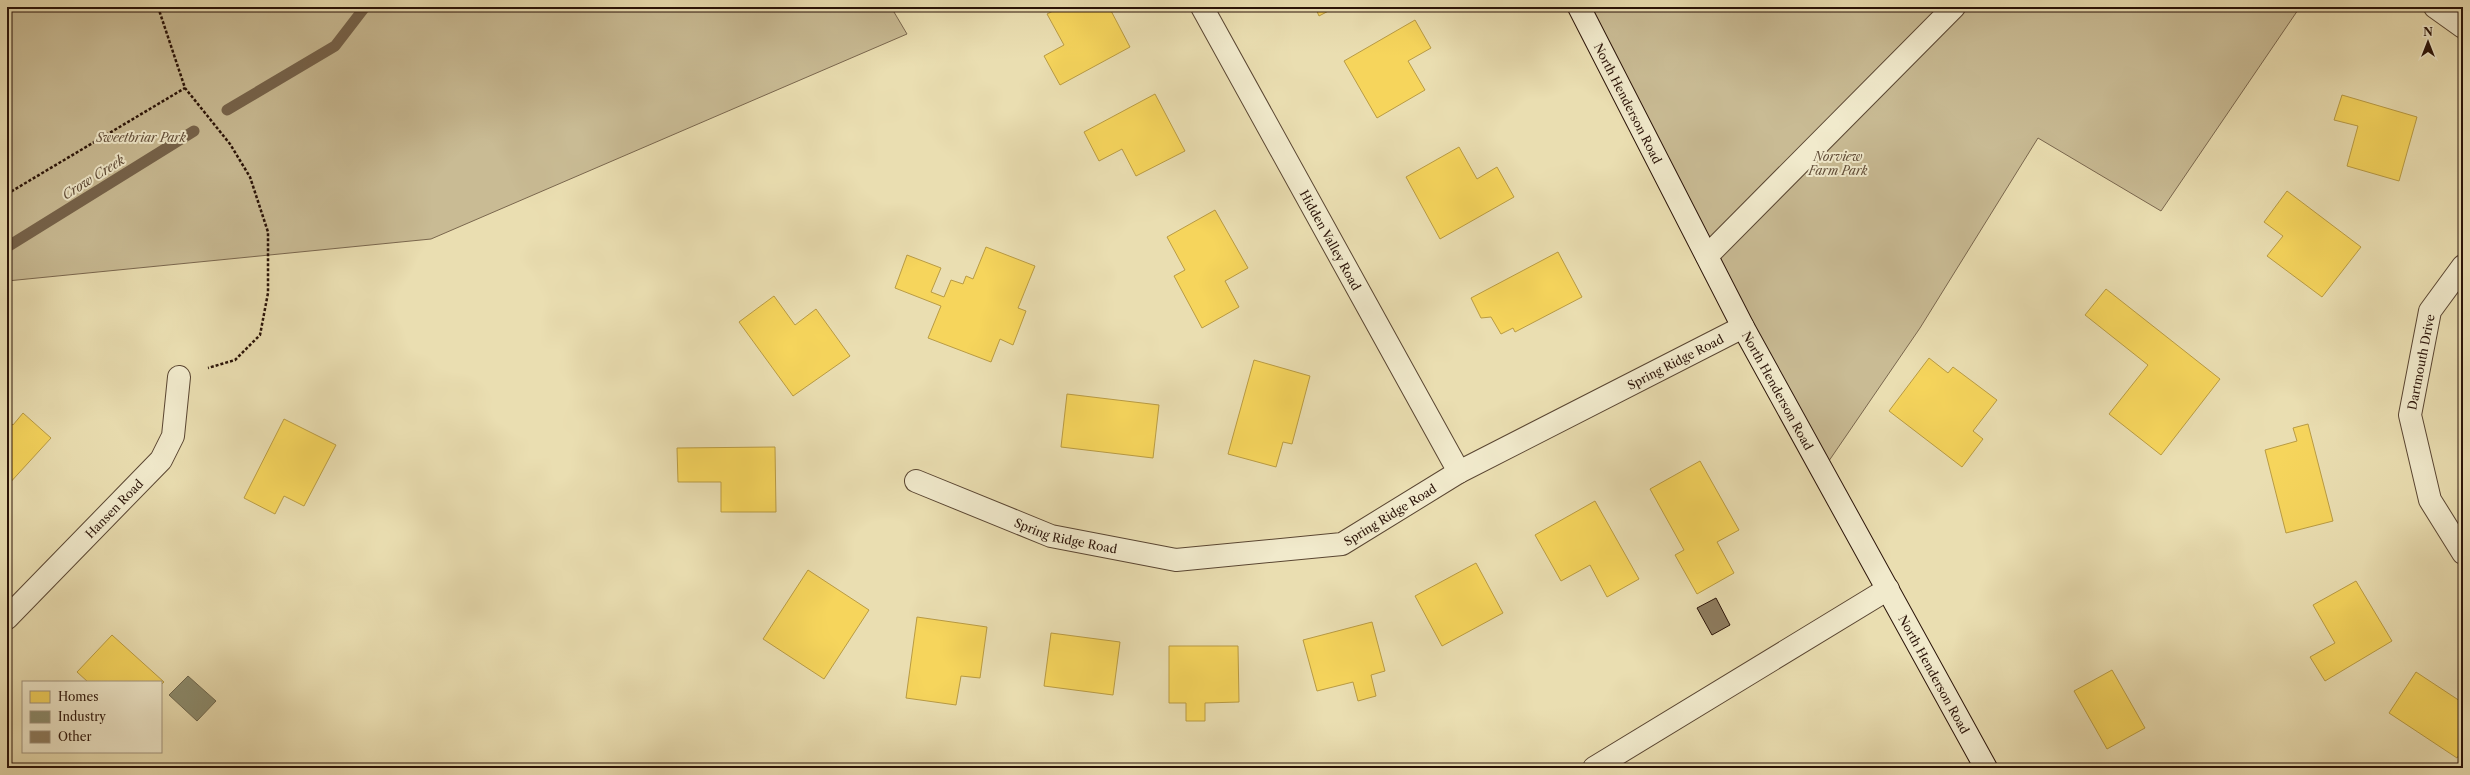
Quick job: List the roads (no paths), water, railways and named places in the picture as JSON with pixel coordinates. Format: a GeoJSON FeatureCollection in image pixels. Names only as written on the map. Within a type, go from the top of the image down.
{"type":"FeatureCollection","features":[{"type":"Feature","properties":{"kind":"street","name":"Hidden Valley Road"},"geometry":{"type":"LineString","coordinates":[[1202,7],[1459,472]]}},
{"type":"Feature","properties":{"kind":"street","name":"North Henderson Road"},"geometry":{"type":"LineString","coordinates":[[1579,7],[1742,327],[1986,768]]}},
{"type":"Feature","properties":{"kind":"street"},"geometry":{"type":"LineString","coordinates":[[1707,256],[1954,7]]}},
{"type":"Feature","properties":{"kind":"street"},"geometry":{"type":"LineString","coordinates":[[2435,7],[2463,27]]}},
{"type":"Feature","properties":{"kind":"street","name":"Dartmouth Drive"},"geometry":{"type":"LineString","coordinates":[[2463,266],[2430,310],[2410,416],[2430,500],[2463,553]]}},
{"type":"Feature","properties":{"kind":"street","name":"Spring Ridge Road"},"geometry":{"type":"LineString","coordinates":[[916,481],[1051,536],[1176,560],[1342,544],[1459,472],[1742,327]]}},
{"type":"Feature","properties":{"kind":"street","name":"Hansen Road"},"geometry":{"type":"LineString","coordinates":[[7,618],[161,460],[173,436],[179,377]]}},
{"type":"Feature","properties":{"kind":"street"},"geometry":{"type":"LineString","coordinates":[[1594,768],[1888,589]]}},
{"type":"Feature","properties":{"kind":"waterway","name":"Crow Creek"},"geometry":{"type":"LineString","coordinates":[[227,110],[335,46],[365,7]]}},
{"type":"Feature","properties":{"kind":"waterway","name":"Crow Creek"},"geometry":{"type":"LineString","coordinates":[[7,247],[194,131]]}},
{"type":"Feature","properties":{"kind":"park label","name":"Sweetbriar Park"},"geometry":{"type":"Point","coordinates":[141,137]}},
{"type":"Feature","properties":{"kind":"park label","name":"Norview Farm Park"},"geometry":{"type":"Point","coordinates":[1838,163]}}]}
